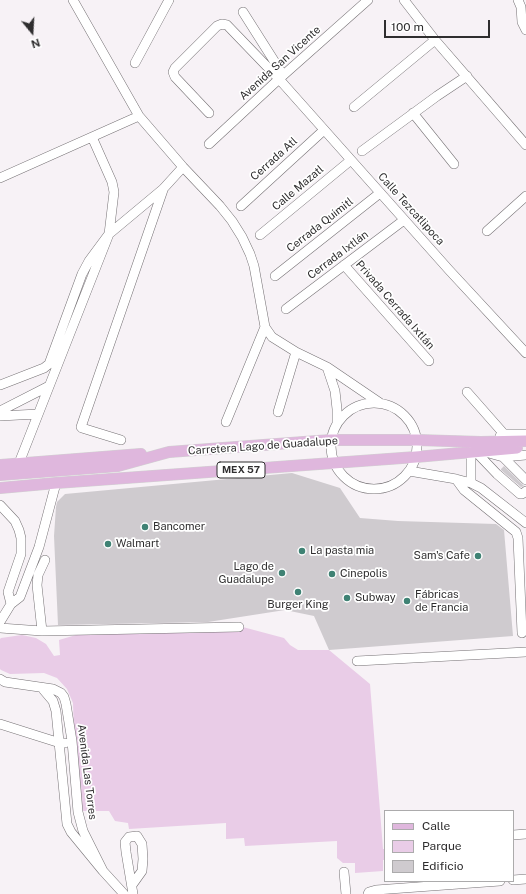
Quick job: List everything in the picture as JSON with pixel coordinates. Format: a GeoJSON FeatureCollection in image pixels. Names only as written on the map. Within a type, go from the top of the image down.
{"type":"FeatureCollection","features":[{"type":"Feature","properties":{"kind":"main road","name":"Carretera Lago de Guadalupe"},"geometry":{"type":"LineString","coordinates":[[0,475],[118,466],[169,452],[331,440],[417,440],[478,449]]}},
{"type":"Feature","properties":{"kind":"main road"},"geometry":{"type":"LineString","coordinates":[[478,449],[526,442]]}},
{"type":"Feature","properties":{"kind":"main road"},"geometry":{"type":"LineString","coordinates":[[478,449],[526,447]]}},
{"type":"Feature","properties":{"kind":"main road","name":"Carretera Lago de Guadalupe"},"geometry":{"type":"LineString","coordinates":[[0,488],[416,457],[478,449]]}},
{"type":"Feature","properties":{"kind":"main road"},"geometry":{"type":"LineString","coordinates":[[0,464],[169,452]]}},
{"type":"Feature","properties":{"kind":"street"},"geometry":{"type":"LineString","coordinates":[[73,0],[139,116],[183,168],[220,206],[242,237],[254,266],[265,327],[272,337],[296,352],[327,367],[380,403],[396,409],[409,420],[417,440],[416,457],[409,471],[398,482],[384,488],[369,489],[354,485],[342,475],[334,463],[331,451],[331,440],[337,424],[337,409],[335,391],[327,367]]}},
{"type":"Feature","properties":{"kind":"street"},"geometry":{"type":"LineString","coordinates":[[135,64],[169,0]]}},
{"type":"Feature","properties":{"kind":"street","name":"Avenida San Vicente"},"geometry":{"type":"LineString","coordinates":[[209,144],[281,77],[368,0]]}},
{"type":"Feature","properties":{"kind":"street"},"geometry":{"type":"LineString","coordinates":[[404,0],[435,40],[526,145]]}},
{"type":"Feature","properties":{"kind":"street"},"geometry":{"type":"LineString","coordinates":[[518,0],[521,7],[522,22],[526,30]]}},
{"type":"Feature","properties":{"kind":"street"},"geometry":{"type":"LineString","coordinates":[[243,12],[281,77]]}},
{"type":"Feature","properties":{"kind":"street"},"geometry":{"type":"LineString","coordinates":[[209,113],[175,77],[173,72],[175,68],[217,26],[222,24],[227,25],[281,77]]}},
{"type":"Feature","properties":{"kind":"street"},"geometry":{"type":"LineString","coordinates":[[354,107],[435,40]]}},
{"type":"Feature","properties":{"kind":"street"},"geometry":{"type":"LineString","coordinates":[[362,151],[413,113],[467,76]]}},
{"type":"Feature","properties":{"kind":"street","name":"Calle Tezcatlipoca"},"geometry":{"type":"LineString","coordinates":[[281,77],[350,160],[526,353]]}},
{"type":"Feature","properties":{"kind":"street"},"geometry":{"type":"LineString","coordinates":[[413,113],[454,164]]}},
{"type":"Feature","properties":{"kind":"street"},"geometry":{"type":"LineString","coordinates":[[0,178],[139,116]]}},
{"type":"Feature","properties":{"kind":"street","name":"Cerrada Atl"},"geometry":{"type":"LineString","coordinates":[[241,206],[324,130]]}},
{"type":"Feature","properties":{"kind":"street"},"geometry":{"type":"LineString","coordinates":[[19,463],[109,234],[114,192],[112,182],[92,137]]}},
{"type":"Feature","properties":{"kind":"street","name":"Calle Mazatl"},"geometry":{"type":"LineString","coordinates":[[260,235],[350,160]]}},
{"type":"Feature","properties":{"kind":"street"},"geometry":{"type":"LineString","coordinates":[[0,385],[44,368],[49,364],[82,274],[89,261],[109,234],[163,189],[183,168]]}},
{"type":"Feature","properties":{"kind":"street"},"geometry":{"type":"LineString","coordinates":[[121,440],[81,427],[163,189]]}},
{"type":"Feature","properties":{"kind":"street","name":"Cerrada Quimitl"},"geometry":{"type":"LineString","coordinates":[[275,276],[380,193]]}},
{"type":"Feature","properties":{"kind":"street"},"geometry":{"type":"LineString","coordinates":[[487,231],[526,196]]}},
{"type":"Feature","properties":{"kind":"street","name":"Cerrada Ixtlán"},"geometry":{"type":"LineString","coordinates":[[286,309],[404,220]]}},
{"type":"Feature","properties":{"kind":"street","name":"Privada Cerrada Ixtlán"},"geometry":{"type":"LineString","coordinates":[[344,265],[429,361]]}},
{"type":"Feature","properties":{"kind":"street"},"geometry":{"type":"LineString","coordinates":[[226,422],[265,327]]}},
{"type":"Feature","properties":{"kind":"street"},"geometry":{"type":"LineString","coordinates":[[278,412],[296,352]]}},
{"type":"Feature","properties":{"kind":"street"},"geometry":{"type":"LineString","coordinates":[[0,411],[49,386]]}},
{"type":"Feature","properties":{"kind":"street"},"geometry":{"type":"LineString","coordinates":[[467,392],[504,434]]}},
{"type":"Feature","properties":{"kind":"street"},"geometry":{"type":"LineString","coordinates":[[337,424],[348,412],[353,409],[364,404],[380,403]]}},
{"type":"Feature","properties":{"kind":"street"},"geometry":{"type":"LineString","coordinates":[[0,416],[38,414]]}},
{"type":"Feature","properties":{"kind":"street","name":"Carretera Lago de Guadalupe"},"geometry":{"type":"LineString","coordinates":[[478,449],[504,434],[526,434]]}},
{"type":"Feature","properties":{"kind":"street"},"geometry":{"type":"LineString","coordinates":[[471,483],[478,449]]}},
{"type":"Feature","properties":{"kind":"street"},"geometry":{"type":"LineString","coordinates":[[478,449],[497,474],[520,494],[526,491]]}},
{"type":"Feature","properties":{"kind":"street","name":"Carretera Lago de Guadalupe"},"geometry":{"type":"LineString","coordinates":[[478,449],[503,457],[526,455]]}},
{"type":"Feature","properties":{"kind":"street"},"geometry":{"type":"LineString","coordinates":[[503,457],[526,480]]}},
{"type":"Feature","properties":{"kind":"street"},"geometry":{"type":"LineString","coordinates":[[409,471],[471,483],[481,488],[526,523]]}},
{"type":"Feature","properties":{"kind":"street"},"geometry":{"type":"LineString","coordinates":[[456,479],[464,490],[516,532],[518,538],[522,633]]}},
{"type":"Feature","properties":{"kind":"street"},"geometry":{"type":"LineString","coordinates":[[0,622],[11,604],[20,597],[39,547],[56,483]]}},
{"type":"Feature","properties":{"kind":"street"},"geometry":{"type":"LineString","coordinates":[[0,505],[15,521],[21,538],[21,554],[8,592],[11,604]]}},
{"type":"Feature","properties":{"kind":"street"},"geometry":{"type":"LineString","coordinates":[[42,631],[37,584],[38,575],[46,560]]}},
{"type":"Feature","properties":{"kind":"street"},"geometry":{"type":"LineString","coordinates":[[0,628],[42,631],[239,627]]}},
{"type":"Feature","properties":{"kind":"street"},"geometry":{"type":"LineString","coordinates":[[357,661],[526,652]]}},
{"type":"Feature","properties":{"kind":"street","name":"Avenida Las Torres"},"geometry":{"type":"LineString","coordinates":[[0,679],[5,682],[53,689],[61,693],[64,698],[72,741],[78,812],[83,831],[103,871]]}},
{"type":"Feature","properties":{"kind":"street","name":"Avenida Las Torres"},"geometry":{"type":"LineString","coordinates":[[42,688],[55,706],[60,743],[67,824],[71,832],[124,894]]}},
{"type":"Feature","properties":{"kind":"street"},"geometry":{"type":"LineString","coordinates":[[0,724],[60,743],[72,741]]}},
{"type":"Feature","properties":{"kind":"street"},"geometry":{"type":"LineString","coordinates":[[514,835],[526,834]]}},
{"type":"Feature","properties":{"kind":"street"},"geometry":{"type":"LineString","coordinates":[[344,872],[346,894]]}},
{"type":"Feature","properties":{"kind":"street"},"geometry":{"type":"LineString","coordinates":[[514,880],[526,879]]}},
{"type":"Feature","properties":{"kind":"street"},"geometry":{"type":"LineString","coordinates":[[368,894],[369,892],[376,890],[486,882]]}},
{"type":"Feature","properties":{"kind":"green space"},"geometry":{"type":"Polygon","coordinates":[[[239,626],[284,638],[290,645],[298,650],[329,650],[370,684],[384,849],[383,871],[355,873],[355,863],[343,863],[337,858],[337,841],[245,846],[244,838],[226,839],[226,823],[129,829],[128,823],[115,821],[109,811],[79,811],[76,792],[73,703],[67,689],[57,678],[44,673],[10,674],[1,670],[0,639],[22,635],[36,638],[46,644],[54,656],[60,655],[59,640],[86,632],[239,626]]]}},
{"type":"Feature","properties":{"kind":"building"},"geometry":{"type":"Polygon","coordinates":[[[504,466],[524,486],[521,487],[501,470],[504,466]]]}},
{"type":"Feature","properties":{"kind":"building","name":"Lago de Guadalupe"},"geometry":{"type":"Polygon","coordinates":[[[292,473],[340,488],[360,518],[398,521],[496,524],[504,530],[513,636],[329,650],[314,616],[285,610],[208,622],[58,625],[54,536],[57,502],[65,494],[292,473]]]}},
{"type":"Feature","properties":{"kind":"place","name":"Bancomer"},"geometry":{"type":"Point","coordinates":[145,527]}},
{"type":"Feature","properties":{"kind":"place","name":"Walmart"},"geometry":{"type":"Point","coordinates":[108,544]}},
{"type":"Feature","properties":{"kind":"place","name":"La pasta mia"},"geometry":{"type":"Point","coordinates":[302,551]}},
{"type":"Feature","properties":{"kind":"place","name":"Sam's Cafe"},"geometry":{"type":"Point","coordinates":[478,556]}},
{"type":"Feature","properties":{"kind":"place","name":"Lago de Guadalupe"},"geometry":{"type":"Point","coordinates":[282,573]}},
{"type":"Feature","properties":{"kind":"place","name":"Cinepolis"},"geometry":{"type":"Point","coordinates":[332,574]}},
{"type":"Feature","properties":{"kind":"place","name":"Burger King"},"geometry":{"type":"Point","coordinates":[298,592]}},
{"type":"Feature","properties":{"kind":"place","name":"Subway"},"geometry":{"type":"Point","coordinates":[347,598]}},
{"type":"Feature","properties":{"kind":"place","name":"Fábricas de Francia"},"geometry":{"type":"Point","coordinates":[407,601]}}]}
